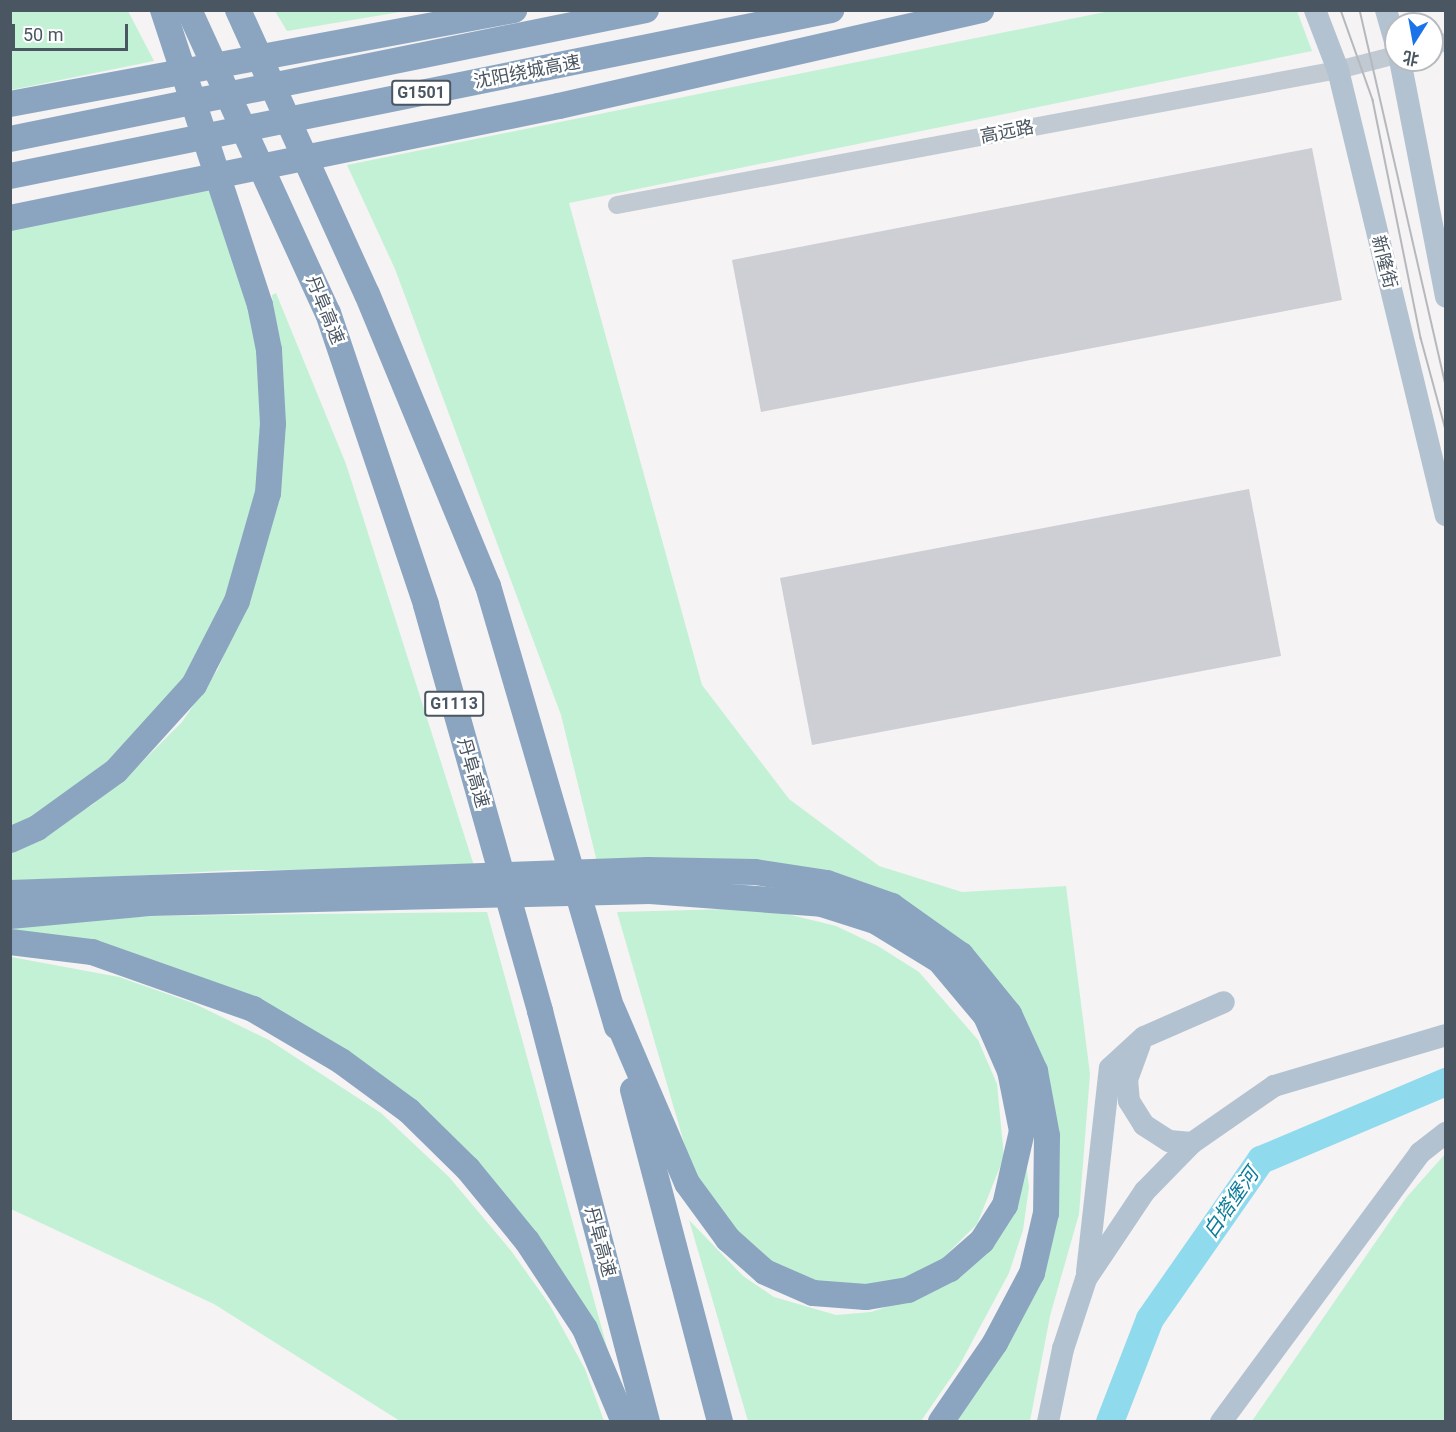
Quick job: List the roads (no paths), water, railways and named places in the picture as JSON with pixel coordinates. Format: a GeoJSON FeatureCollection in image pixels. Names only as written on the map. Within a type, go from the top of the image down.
{"type":"FeatureCollection","features":[{"type":"Feature","properties":{"kind":"highway"},"geometry":{"type":"LineString","coordinates":[[10,840],[37,828],[116,771],[194,685],[237,601],[268,493],[273,424],[269,350],[260,305],[163,10]]}},
{"type":"Feature","properties":{"kind":"highway","name":"丹阜高速"},"geometry":{"type":"LineString","coordinates":[[189,10],[328,313],[426,605],[540,1011],[647,1422]]}},
{"type":"Feature","properties":{"kind":"highway"},"geometry":{"type":"LineString","coordinates":[[238,10],[367,294],[488,586],[612,1008],[720,1422]]}},
{"type":"Feature","properties":{"kind":"highway"},"geometry":{"type":"LineString","coordinates":[[10,104],[514,10]]}},
{"type":"Feature","properties":{"kind":"highway"},"geometry":{"type":"LineString","coordinates":[[10,139],[646,10]]}},
{"type":"Feature","properties":{"kind":"highway","name":"沈阳绕城高速"},"geometry":{"type":"LineString","coordinates":[[10,176],[831,10]]}},
{"type":"Feature","properties":{"kind":"highway"},"geometry":{"type":"LineString","coordinates":[[10,218],[559,106],[981,10]]}},
{"type":"Feature","properties":{"kind":"highway"},"geometry":{"type":"LineString","coordinates":[[10,893],[359,888],[649,880],[766,874],[827,883],[892,906],[961,956],[1009,1014],[1035,1071],[1047,1136],[1046,1213],[1032,1273],[995,1343],[941,1422]]}},
{"type":"Feature","properties":{"kind":"highway"},"geometry":{"type":"LineString","coordinates":[[612,1008],[687,1183],[728,1239],[765,1272],[813,1293],[866,1297],[908,1290],[950,1269],[982,1241],[1005,1204],[1022,1131],[1010,1071],[986,1016],[939,960],[875,921],[822,904],[649,880]]}},
{"type":"Feature","properties":{"kind":"highway"},"geometry":{"type":"LineString","coordinates":[[10,916],[149,903],[359,888]]}},
{"type":"Feature","properties":{"kind":"highway"},"geometry":{"type":"LineString","coordinates":[[10,942],[92,952],[253,1010],[341,1061],[408,1112],[468,1168],[527,1241],[585,1329],[624,1422]]}},
{"type":"Feature","properties":{"kind":"main road","name":"新隆街"},"geometry":{"type":"LineString","coordinates":[[1315,10],[1338,70],[1446,515]]}},
{"type":"Feature","properties":{"kind":"main road"},"geometry":{"type":"LineString","coordinates":[[1402,72],[1446,297]]}},
{"type":"Feature","properties":{"kind":"main road"},"geometry":{"type":"LineString","coordinates":[[1048,1422],[1063,1349],[1086,1279],[1100,1189],[1106,1086],[1110,1068],[1144,1037],[1224,1002]]}},
{"type":"Feature","properties":{"kind":"main road"},"geometry":{"type":"LineString","coordinates":[[1086,1279],[1144,1191],[1192,1143],[1274,1086],[1446,1035]]}},
{"type":"Feature","properties":{"kind":"main road"},"geometry":{"type":"LineString","coordinates":[[1144,1037],[1131,1057],[1129,1101],[1144,1125],[1169,1141],[1192,1143]]}},
{"type":"Feature","properties":{"kind":"main road"},"geometry":{"type":"LineString","coordinates":[[1226,1419],[1420,1153],[1446,1133]]}},
{"type":"Feature","properties":{"kind":"street","name":"高远路"},"geometry":{"type":"LineString","coordinates":[[617,204],[1338,70],[1384,58]]}},
{"type":"Feature","properties":{"kind":"waterway","name":"白塔堡河"},"geometry":{"type":"LineString","coordinates":[[1110,1422],[1150,1319],[1261,1160],[1446,1082]]}},
{"type":"Feature","properties":{"kind":"tram line"},"geometry":{"type":"LineString","coordinates":[[1341,10],[1373,100],[1421,338],[1446,430]]}},
{"type":"Feature","properties":{"kind":"tram line"},"geometry":{"type":"LineString","coordinates":[[1360,10],[1446,385]]}}]}
